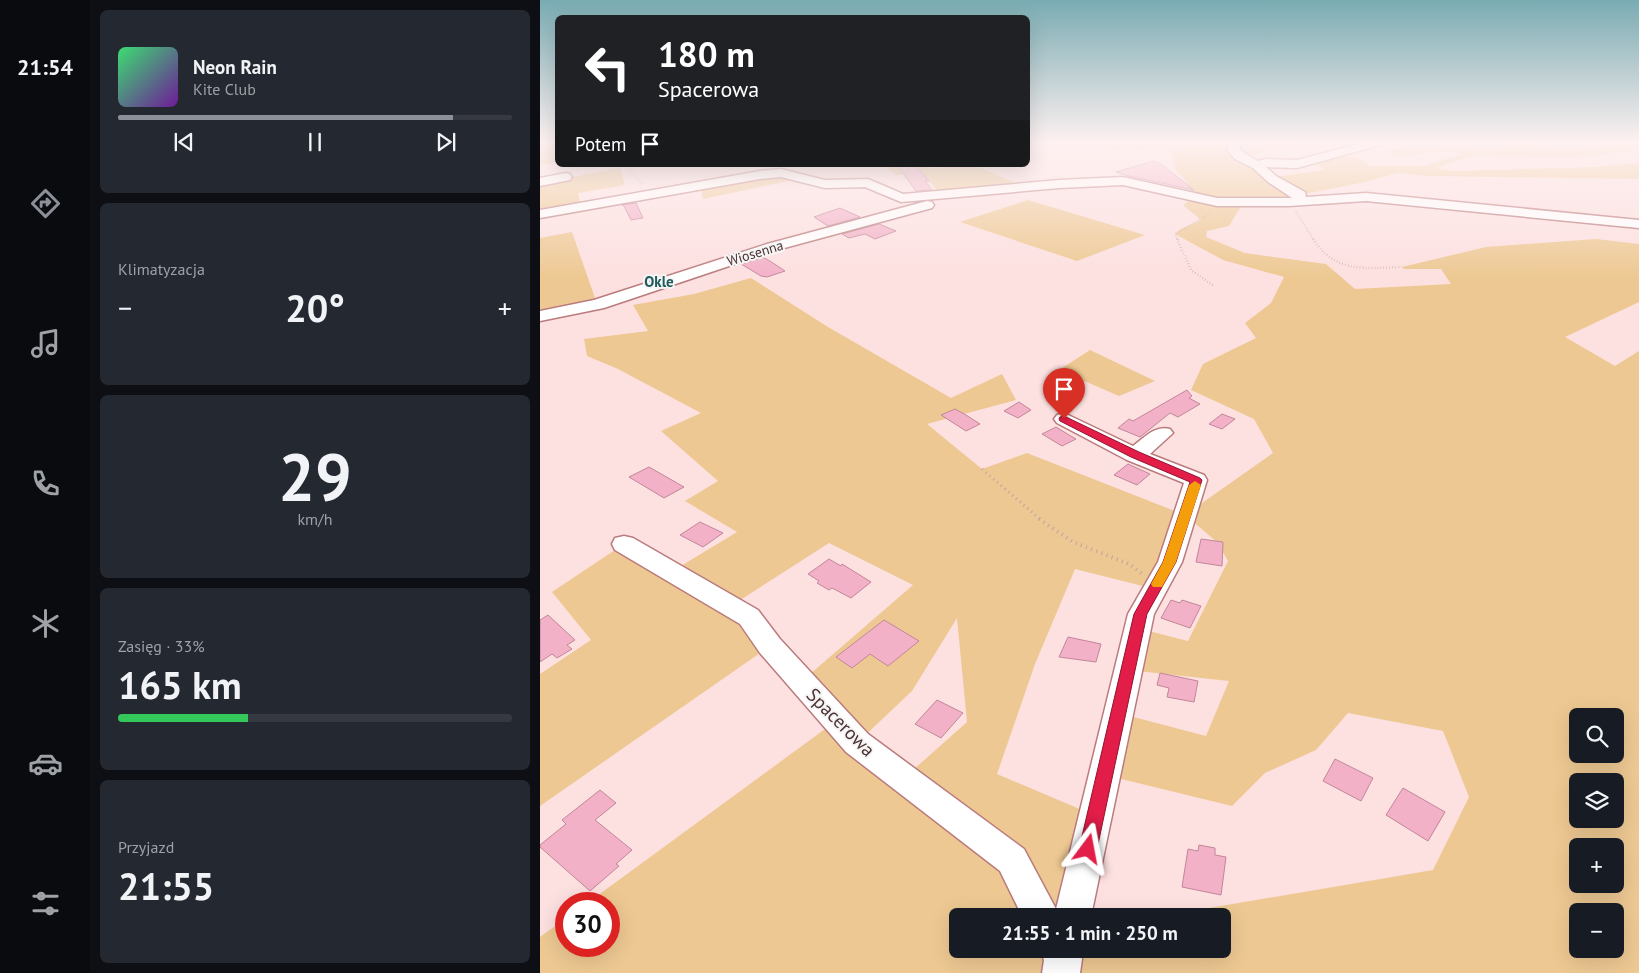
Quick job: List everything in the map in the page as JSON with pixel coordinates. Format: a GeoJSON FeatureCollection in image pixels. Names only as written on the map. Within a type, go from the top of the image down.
{"type":"FeatureCollection","features":[{"type":"Feature","properties":{"kind":"street"},"geometry":{"type":"LineString","coordinates":[[540,214],[684,188]]}},
{"type":"Feature","properties":{"kind":"street"},"geometry":{"type":"LineString","coordinates":[[880,188],[901,198],[1003,188]]}},
{"type":"Feature","properties":{"kind":"street"},"geometry":{"type":"LineString","coordinates":[[1156,188],[1217,202],[1293,201],[1366,197],[1639,224]]}},
{"type":"Feature","properties":{"kind":"street"},"geometry":{"type":"LineString","coordinates":[[1290,188],[1300,194],[1293,201]]}},
{"type":"Feature","properties":{"kind":"street","name":"Wiosenna"},"geometry":{"type":"LineString","coordinates":[[540,316],[598,304],[772,247],[941,202],[970,191]]}},
{"type":"Feature","properties":{"kind":"street"},"geometry":{"type":"LineString","coordinates":[[1064,419],[1148,444],[1196,480],[1170,562],[1140,614],[1075,908]]}},
{"type":"Feature","properties":{"kind":"street","name":"Spacerowa"},"geometry":{"type":"LineString","coordinates":[[624,544],[749,617],[770,646],[857,743],[1012,860],[1037,908]]}},
{"type":"Feature","properties":{"kind":"path"},"geometry":{"type":"LineString","coordinates":[[641,196],[646,188]]}},
{"type":"Feature","properties":{"kind":"path"},"geometry":{"type":"LineString","coordinates":[[1293,201],[1323,252],[1331,259],[1352,267],[1402,268]]}},
{"type":"Feature","properties":{"kind":"path"},"geometry":{"type":"LineString","coordinates":[[1214,286],[1191,270],[1175,234],[1181,229],[1202,220],[1212,212],[1217,202]]}},
{"type":"Feature","properties":{"kind":"path"},"geometry":{"type":"LineString","coordinates":[[982,470],[1038,519],[1074,542],[1114,560],[1135,566],[1155,589]]}},
{"type":"Feature","properties":{"kind":"shaded area"},"geometry":{"type":"Polygon","coordinates":[[[540,188],[605,188],[578,193],[581,207],[540,214],[540,188]]]}},
{"type":"Feature","properties":{"kind":"shaded area"},"geometry":{"type":"Polygon","coordinates":[[[701,188],[753,188],[703,199],[701,188]]]}},
{"type":"Feature","properties":{"kind":"shaded area"},"geometry":{"type":"Polygon","coordinates":[[[936,188],[1009,188],[941,195],[936,188]]]}},
{"type":"Feature","properties":{"kind":"shaded area"},"geometry":{"type":"Polygon","coordinates":[[[1190,188],[1333,188],[1300,195],[1298,201],[1241,202],[1240,208],[1229,226],[1207,231],[1206,237],[1245,253],[1326,264],[1355,289],[1451,284],[1441,269],[1404,269],[1402,267],[1486,247],[1596,239],[1639,244],[1639,302],[1565,337],[1615,366],[1639,351],[1639,973],[540,973],[540,937],[555,926],[555,957],[620,957],[620,892],[602,892],[836,721],[802,681],[913,585],[829,543],[731,606],[770,646],[540,806],[540,674],[591,640],[552,592],[624,544],[671,572],[737,532],[685,501],[718,481],[661,431],[701,413],[618,369],[587,356],[584,339],[648,331],[633,305],[694,294],[751,278],[828,327],[951,398],[1002,374],[1016,400],[927,424],[982,469],[1027,453],[1185,515],[1273,453],[1254,419],[1191,390],[1203,364],[1256,338],[1245,323],[1271,303],[1284,277],[1223,260],[1175,234],[1181,229],[1201,220],[1183,205],[1194,197],[1190,188]],[[1185,515],[1155,589],[1075,569],[1035,664],[997,774],[1096,816],[1075,908],[949,908],[949,958],[1231,958],[1231,908],[1209,908],[1433,870],[1469,797],[1443,731],[1348,713],[1316,750],[1265,773],[1232,806],[1105,775],[1118,713],[1206,736],[1229,681],[1128,670],[1137,628],[1188,641],[1228,561],[1217,542],[1185,515]],[[957,618],[912,691],[857,743],[904,778],[967,722],[957,618]]]}},
{"type":"Feature","properties":{"kind":"shaded area"},"geometry":{"type":"Polygon","coordinates":[[[1028,200],[1145,235],[1077,261],[960,222],[1028,200]]]}},
{"type":"Feature","properties":{"kind":"shaded area"},"geometry":{"type":"Polygon","coordinates":[[[572,232],[596,301],[540,314],[540,238],[572,232]]]}},
{"type":"Feature","properties":{"kind":"shaded area"},"geometry":{"type":"Polygon","coordinates":[[[1090,350],[1155,381],[1119,396],[1059,370],[1090,350]]]}},
{"type":"Feature","properties":{"kind":"building"},"geometry":{"type":"Polygon","coordinates":[[[914,188],[932,190],[916,191],[914,188]]]}},
{"type":"Feature","properties":{"kind":"building"},"geometry":{"type":"Polygon","coordinates":[[[636,203],[643,218],[631,220],[622,205],[636,203]]]}},
{"type":"Feature","properties":{"kind":"building"},"geometry":{"type":"Polygon","coordinates":[[[840,208],[860,217],[828,226],[814,217],[840,208]]]}},
{"type":"Feature","properties":{"kind":"building"},"geometry":{"type":"Polygon","coordinates":[[[879,224],[896,231],[875,239],[865,234],[849,238],[842,234],[879,224]]]}},
{"type":"Feature","properties":{"kind":"building"},"geometry":{"type":"Polygon","coordinates":[[[763,257],[785,271],[767,277],[761,276],[741,264],[763,257]]]}},
{"type":"Feature","properties":{"kind":"building"},"geometry":{"type":"Polygon","coordinates":[[[1187,390],[1192,396],[1189,398],[1200,404],[1178,417],[1170,413],[1140,437],[1118,428],[1129,419],[1133,421],[1187,390]]]}},
{"type":"Feature","properties":{"kind":"building"},"geometry":{"type":"Polygon","coordinates":[[[1019,402],[1031,410],[1018,418],[1004,411],[1019,402]]]}},
{"type":"Feature","properties":{"kind":"building"},"geometry":{"type":"Polygon","coordinates":[[[955,409],[980,424],[966,431],[941,415],[955,409]]]}},
{"type":"Feature","properties":{"kind":"building"},"geometry":{"type":"Polygon","coordinates":[[[1222,414],[1235,419],[1222,429],[1209,424],[1222,414]]]}},
{"type":"Feature","properties":{"kind":"building"},"geometry":{"type":"Polygon","coordinates":[[[1056,427],[1076,439],[1062,446],[1042,434],[1056,427]]]}},
{"type":"Feature","properties":{"kind":"building"},"geometry":{"type":"Polygon","coordinates":[[[1128,464],[1150,474],[1137,485],[1114,475],[1128,464]]]}},
{"type":"Feature","properties":{"kind":"building"},"geometry":{"type":"Polygon","coordinates":[[[649,467],[684,487],[664,498],[629,477],[649,467]]]}},
{"type":"Feature","properties":{"kind":"building"},"geometry":{"type":"Polygon","coordinates":[[[700,522],[723,533],[703,547],[680,535],[700,522]]]}},
{"type":"Feature","properties":{"kind":"building"},"geometry":{"type":"Polygon","coordinates":[[[1201,539],[1223,542],[1222,566],[1196,562],[1201,539]]]}},
{"type":"Feature","properties":{"kind":"building"},"geometry":{"type":"Polygon","coordinates":[[[829,559],[841,566],[842,564],[871,582],[851,598],[832,588],[829,590],[817,583],[819,581],[808,574],[829,559]]]}},
{"type":"Feature","properties":{"kind":"building"},"geometry":{"type":"Polygon","coordinates":[[[1171,600],[1180,603],[1182,600],[1201,606],[1190,628],[1161,618],[1171,600]]]}},
{"type":"Feature","properties":{"kind":"building"},"geometry":{"type":"Polygon","coordinates":[[[548,615],[575,640],[567,645],[572,649],[557,658],[552,654],[540,662],[540,620],[548,615]]]}},
{"type":"Feature","properties":{"kind":"building"},"geometry":{"type":"Polygon","coordinates":[[[884,620],[919,641],[888,666],[870,654],[852,668],[836,657],[884,620]]]}},
{"type":"Feature","properties":{"kind":"building"},"geometry":{"type":"Polygon","coordinates":[[[1068,637],[1101,644],[1096,662],[1059,657],[1068,637]]]}},
{"type":"Feature","properties":{"kind":"building"},"geometry":{"type":"Polygon","coordinates":[[[1160,673],[1198,681],[1194,702],[1167,697],[1169,688],[1157,685],[1160,673]]]}},
{"type":"Feature","properties":{"kind":"building"},"geometry":{"type":"Polygon","coordinates":[[[937,700],[963,713],[941,738],[915,724],[937,700]]]}},
{"type":"Feature","properties":{"kind":"building"},"geometry":{"type":"Polygon","coordinates":[[[1335,759],[1373,778],[1361,801],[1323,781],[1335,759]]]}},
{"type":"Feature","properties":{"kind":"building"},"geometry":{"type":"Polygon","coordinates":[[[1403,788],[1445,812],[1428,841],[1386,815],[1403,788]]]}},
{"type":"Feature","properties":{"kind":"building"},"geometry":{"type":"Polygon","coordinates":[[[600,790],[616,803],[595,820],[632,850],[616,864],[619,866],[590,891],[540,845],[566,824],[562,820],[600,790]]]}},
{"type":"Feature","properties":{"kind":"building"},"geometry":{"type":"Polygon","coordinates":[[[1199,845],[1215,848],[1215,855],[1226,857],[1221,895],[1182,887],[1188,849],[1198,851],[1199,845]]]}},
{"type":"Feature","properties":{"kind":"slow traffic"},"geometry":{"type":"LineString","coordinates":[[1158,584],[1170,562],[1195,485]]}},
{"type":"Feature","properties":{"kind":"district","name":"Okle"},"geometry":{"type":"Point","coordinates":[659,281]}},
{"type":"Feature","properties":{"kind":"route"},"geometry":{"type":"LineString","coordinates":[[1064,419],[1135,455],[1196,480],[1170,562],[1140,614],[1088,849]]}}]}
